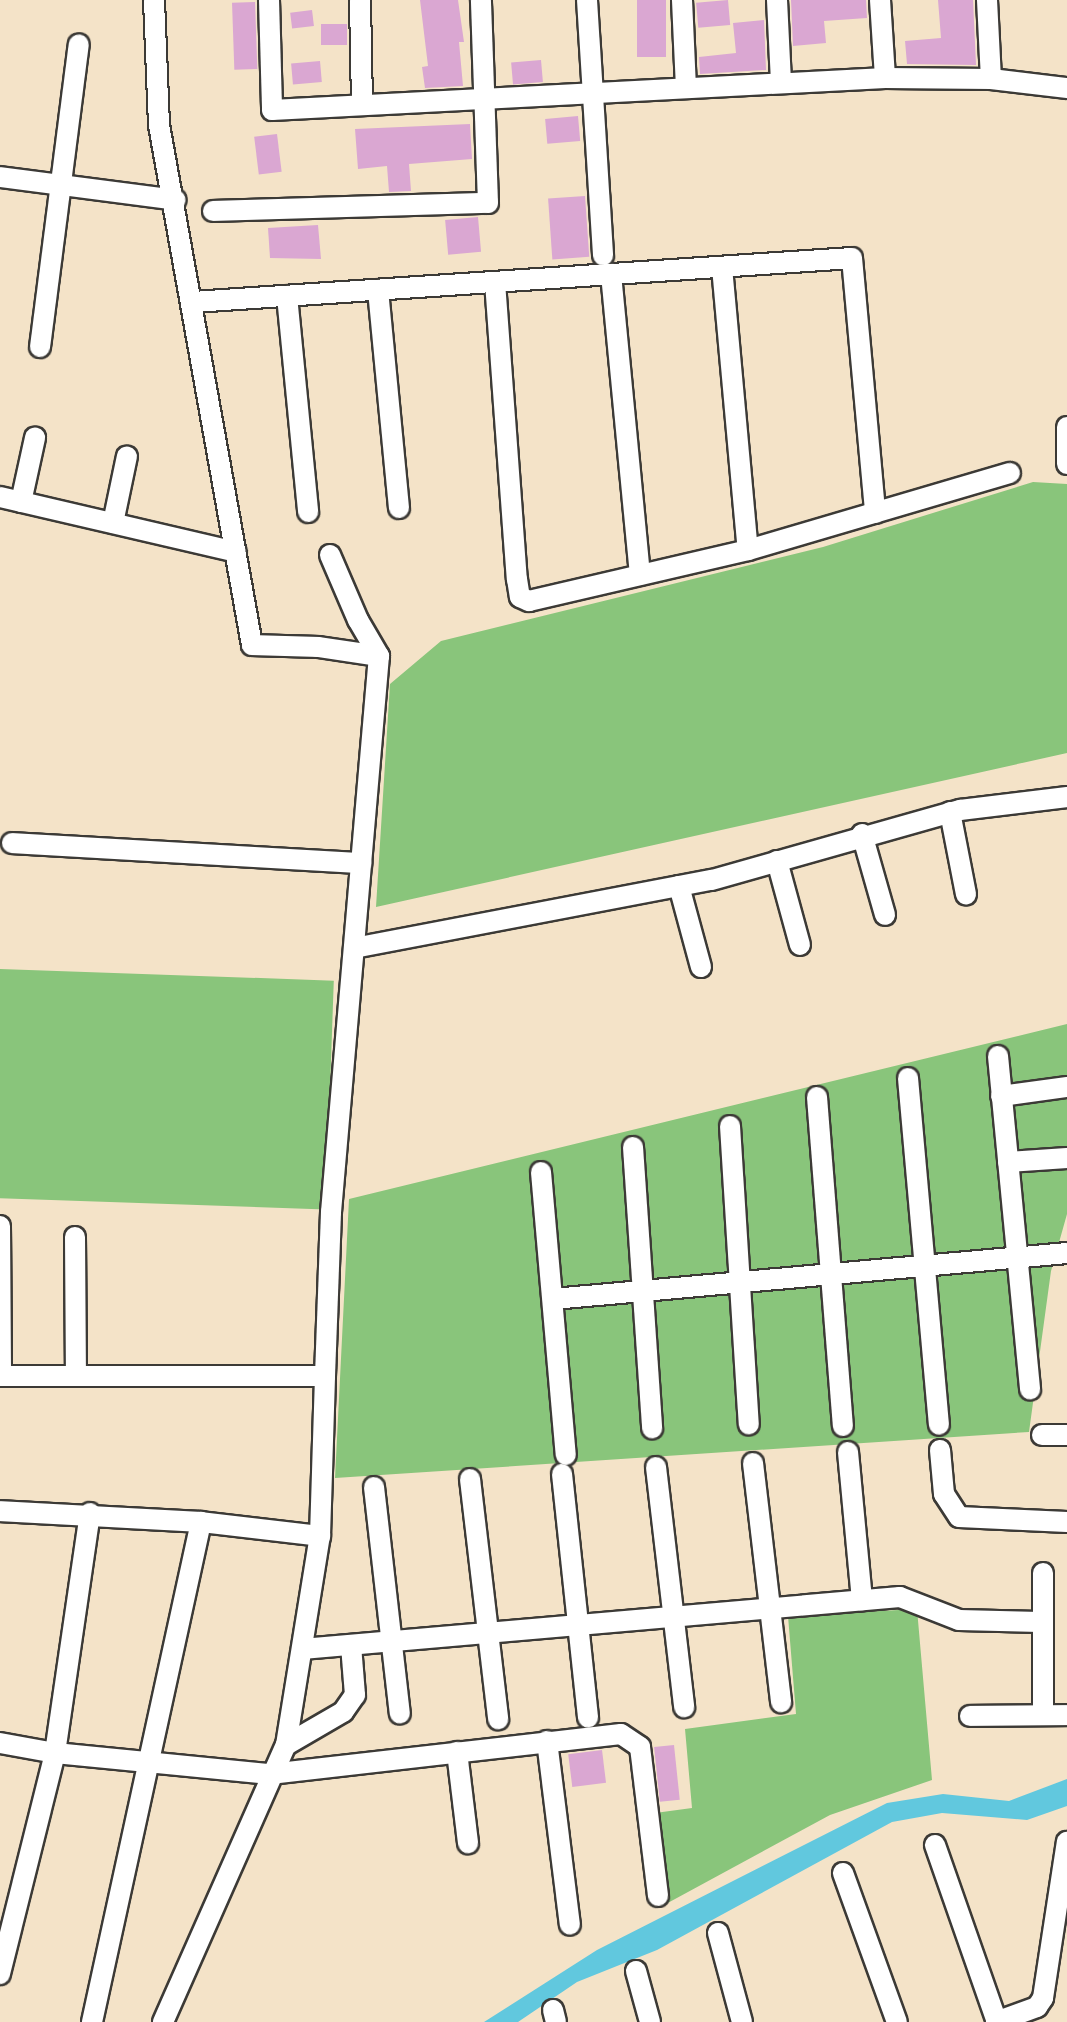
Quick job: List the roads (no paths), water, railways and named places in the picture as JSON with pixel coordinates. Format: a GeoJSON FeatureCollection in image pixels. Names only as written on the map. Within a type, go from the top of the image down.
{"type":"FeatureCollection","features":[{"type":"Feature","properties":{"kind":"street"},"geometry":{"type":"LineString","coordinates":[[154,0],[160,124],[252,645],[318,647],[379,656]]}},
{"type":"Feature","properties":{"kind":"street"},"geometry":{"type":"LineString","coordinates":[[269,0],[272,110],[885,78],[991,78],[1067,88]]}},
{"type":"Feature","properties":{"kind":"street"},"geometry":{"type":"LineString","coordinates":[[360,0],[362,103]]}},
{"type":"Feature","properties":{"kind":"street"},"geometry":{"type":"LineString","coordinates":[[213,211],[488,203],[481,0]]}},
{"type":"Feature","properties":{"kind":"street"},"geometry":{"type":"LineString","coordinates":[[586,0],[607,265],[640,575]]}},
{"type":"Feature","properties":{"kind":"street"},"geometry":{"type":"LineString","coordinates":[[682,0],[686,88]]}},
{"type":"Feature","properties":{"kind":"street"},"geometry":{"type":"LineString","coordinates":[[777,0],[781,82]]}},
{"type":"Feature","properties":{"kind":"street"},"geometry":{"type":"LineString","coordinates":[[880,0],[885,78]]}},
{"type":"Feature","properties":{"kind":"street"},"geometry":{"type":"LineString","coordinates":[[987,0],[991,78]]}},
{"type":"Feature","properties":{"kind":"street"},"geometry":{"type":"LineString","coordinates":[[40,347],[79,44]]}},
{"type":"Feature","properties":{"kind":"street"},"geometry":{"type":"LineString","coordinates":[[0,177],[176,200]]}},
{"type":"Feature","properties":{"kind":"street"},"geometry":{"type":"LineString","coordinates":[[193,302],[495,282],[607,265],[722,267],[852,258],[874,513]]}},
{"type":"Feature","properties":{"kind":"street"},"geometry":{"type":"LineString","coordinates":[[722,267],[748,550]]}},
{"type":"Feature","properties":{"kind":"street"},"geometry":{"type":"LineString","coordinates":[[495,282],[520,597],[528,602],[748,550],[1010,473]]}},
{"type":"Feature","properties":{"kind":"street"},"geometry":{"type":"LineString","coordinates":[[378,290],[400,508]]}},
{"type":"Feature","properties":{"kind":"street"},"geometry":{"type":"LineString","coordinates":[[287,296],[308,512]]}},
{"type":"Feature","properties":{"kind":"street"},"geometry":{"type":"LineString","coordinates":[[1067,427],[1067,464]]}},
{"type":"Feature","properties":{"kind":"street"},"geometry":{"type":"LineString","coordinates":[[22,502],[35,438]]}},
{"type":"Feature","properties":{"kind":"street"},"geometry":{"type":"LineString","coordinates":[[112,523],[127,456]]}},
{"type":"Feature","properties":{"kind":"street"},"geometry":{"type":"LineString","coordinates":[[0,497],[236,552]]}},
{"type":"Feature","properties":{"kind":"street"},"geometry":{"type":"LineString","coordinates":[[163,2022],[286,1745],[320,1536],[331,1212],[379,656],[358,620],[330,555]]}},
{"type":"Feature","properties":{"kind":"street"},"geometry":{"type":"LineString","coordinates":[[354,948],[679,886],[950,812],[1067,796]]}},
{"type":"Feature","properties":{"kind":"street"},"geometry":{"type":"LineString","coordinates":[[950,812],[966,894]]}},
{"type":"Feature","properties":{"kind":"street"},"geometry":{"type":"LineString","coordinates":[[862,834],[885,915]]}},
{"type":"Feature","properties":{"kind":"street"},"geometry":{"type":"LineString","coordinates":[[12,843],[361,863]]}},
{"type":"Feature","properties":{"kind":"street"},"geometry":{"type":"LineString","coordinates":[[777,860],[800,945]]}},
{"type":"Feature","properties":{"kind":"street"},"geometry":{"type":"LineString","coordinates":[[679,886],[702,967]]}},
{"type":"Feature","properties":{"kind":"street"},"geometry":{"type":"LineString","coordinates":[[998,1056],[1030,1388]]}},
{"type":"Feature","properties":{"kind":"street"},"geometry":{"type":"LineString","coordinates":[[908,1078],[922,1266],[940,1425]]}},
{"type":"Feature","properties":{"kind":"street"},"geometry":{"type":"LineString","coordinates":[[1002,1096],[1067,1088]]}},
{"type":"Feature","properties":{"kind":"street"},"geometry":{"type":"LineString","coordinates":[[817,1097],[843,1426]]}},
{"type":"Feature","properties":{"kind":"street"},"geometry":{"type":"LineString","coordinates":[[730,1126],[749,1424]]}},
{"type":"Feature","properties":{"kind":"street"},"geometry":{"type":"LineString","coordinates":[[633,1146],[652,1428]]}},
{"type":"Feature","properties":{"kind":"street"},"geometry":{"type":"LineString","coordinates":[[1008,1162],[1067,1158]]}},
{"type":"Feature","properties":{"kind":"street"},"geometry":{"type":"LineString","coordinates":[[541,1172],[588,1718]]}},
{"type":"Feature","properties":{"kind":"street"},"geometry":{"type":"LineString","coordinates":[[0,1226],[1,1376],[326,1376]]}},
{"type":"Feature","properties":{"kind":"street"},"geometry":{"type":"LineString","coordinates":[[75,1237],[76,1376]]}},
{"type":"Feature","properties":{"kind":"street"},"geometry":{"type":"LineString","coordinates":[[553,1299],[1067,1253]]}},
{"type":"Feature","properties":{"kind":"street"},"geometry":{"type":"LineString","coordinates":[[1042,1435],[1067,1435]]}},
{"type":"Feature","properties":{"kind":"street"},"geometry":{"type":"LineString","coordinates":[[940,1450],[944,1494],[960,1517],[1067,1522]]}},
{"type":"Feature","properties":{"kind":"street"},"geometry":{"type":"LineString","coordinates":[[848,1452],[862,1600]]}},
{"type":"Feature","properties":{"kind":"street"},"geometry":{"type":"LineString","coordinates":[[753,1463],[781,1702]]}},
{"type":"Feature","properties":{"kind":"street"},"geometry":{"type":"LineString","coordinates":[[656,1467],[684,1707]]}},
{"type":"Feature","properties":{"kind":"street"},"geometry":{"type":"LineString","coordinates":[[470,1479],[498,1719]]}},
{"type":"Feature","properties":{"kind":"street"},"geometry":{"type":"LineString","coordinates":[[374,1488],[400,1714]]}},
{"type":"Feature","properties":{"kind":"street"},"geometry":{"type":"LineString","coordinates":[[0,1511],[90,1512],[320,1536]]}},
{"type":"Feature","properties":{"kind":"street"},"geometry":{"type":"LineString","coordinates":[[0,1974],[55,1754],[90,1512]]}},
{"type":"Feature","properties":{"kind":"street"},"geometry":{"type":"LineString","coordinates":[[92,2022],[202,1522]]}},
{"type":"Feature","properties":{"kind":"street"},"geometry":{"type":"LineString","coordinates":[[1043,1574],[1043,1714]]}},
{"type":"Feature","properties":{"kind":"street"},"geometry":{"type":"LineString","coordinates":[[302,1649],[862,1600],[916,1600],[959,1620],[987,1624],[1040,1622]]}},
{"type":"Feature","properties":{"kind":"street"},"geometry":{"type":"LineString","coordinates":[[286,1745],[343,1712],[355,1695],[352,1645]]}},
{"type":"Feature","properties":{"kind":"street"},"geometry":{"type":"LineString","coordinates":[[970,1716],[1067,1714]]}},
{"type":"Feature","properties":{"kind":"street"},"geometry":{"type":"LineString","coordinates":[[0,1743],[55,1754],[270,1774],[622,1734],[640,1746],[658,1896]]}},
{"type":"Feature","properties":{"kind":"street"},"geometry":{"type":"LineString","coordinates":[[547,1741],[570,1925]]}},
{"type":"Feature","properties":{"kind":"street"},"geometry":{"type":"LineString","coordinates":[[457,1752],[468,1843]]}},
{"type":"Feature","properties":{"kind":"street"},"geometry":{"type":"LineString","coordinates":[[935,1845],[996,2022],[1038,2006],[1043,1998],[1067,1842]]}},
{"type":"Feature","properties":{"kind":"street"},"geometry":{"type":"LineString","coordinates":[[843,1873],[897,2022]]}},
{"type":"Feature","properties":{"kind":"street"},"geometry":{"type":"LineString","coordinates":[[718,1934],[742,2022]]}},
{"type":"Feature","properties":{"kind":"street"},"geometry":{"type":"LineString","coordinates":[[636,1971],[650,2022]]}},
{"type":"Feature","properties":{"kind":"water"},"geometry":{"type":"Polygon","coordinates":[[[1067,1779],[1067,1806],[1027,1820],[942,1813],[892,1822],[657,1950],[577,1982],[518,2022],[484,2022],[597,1950],[887,1803],[943,1794],[1009,1801],[1067,1779]]]}}]}
